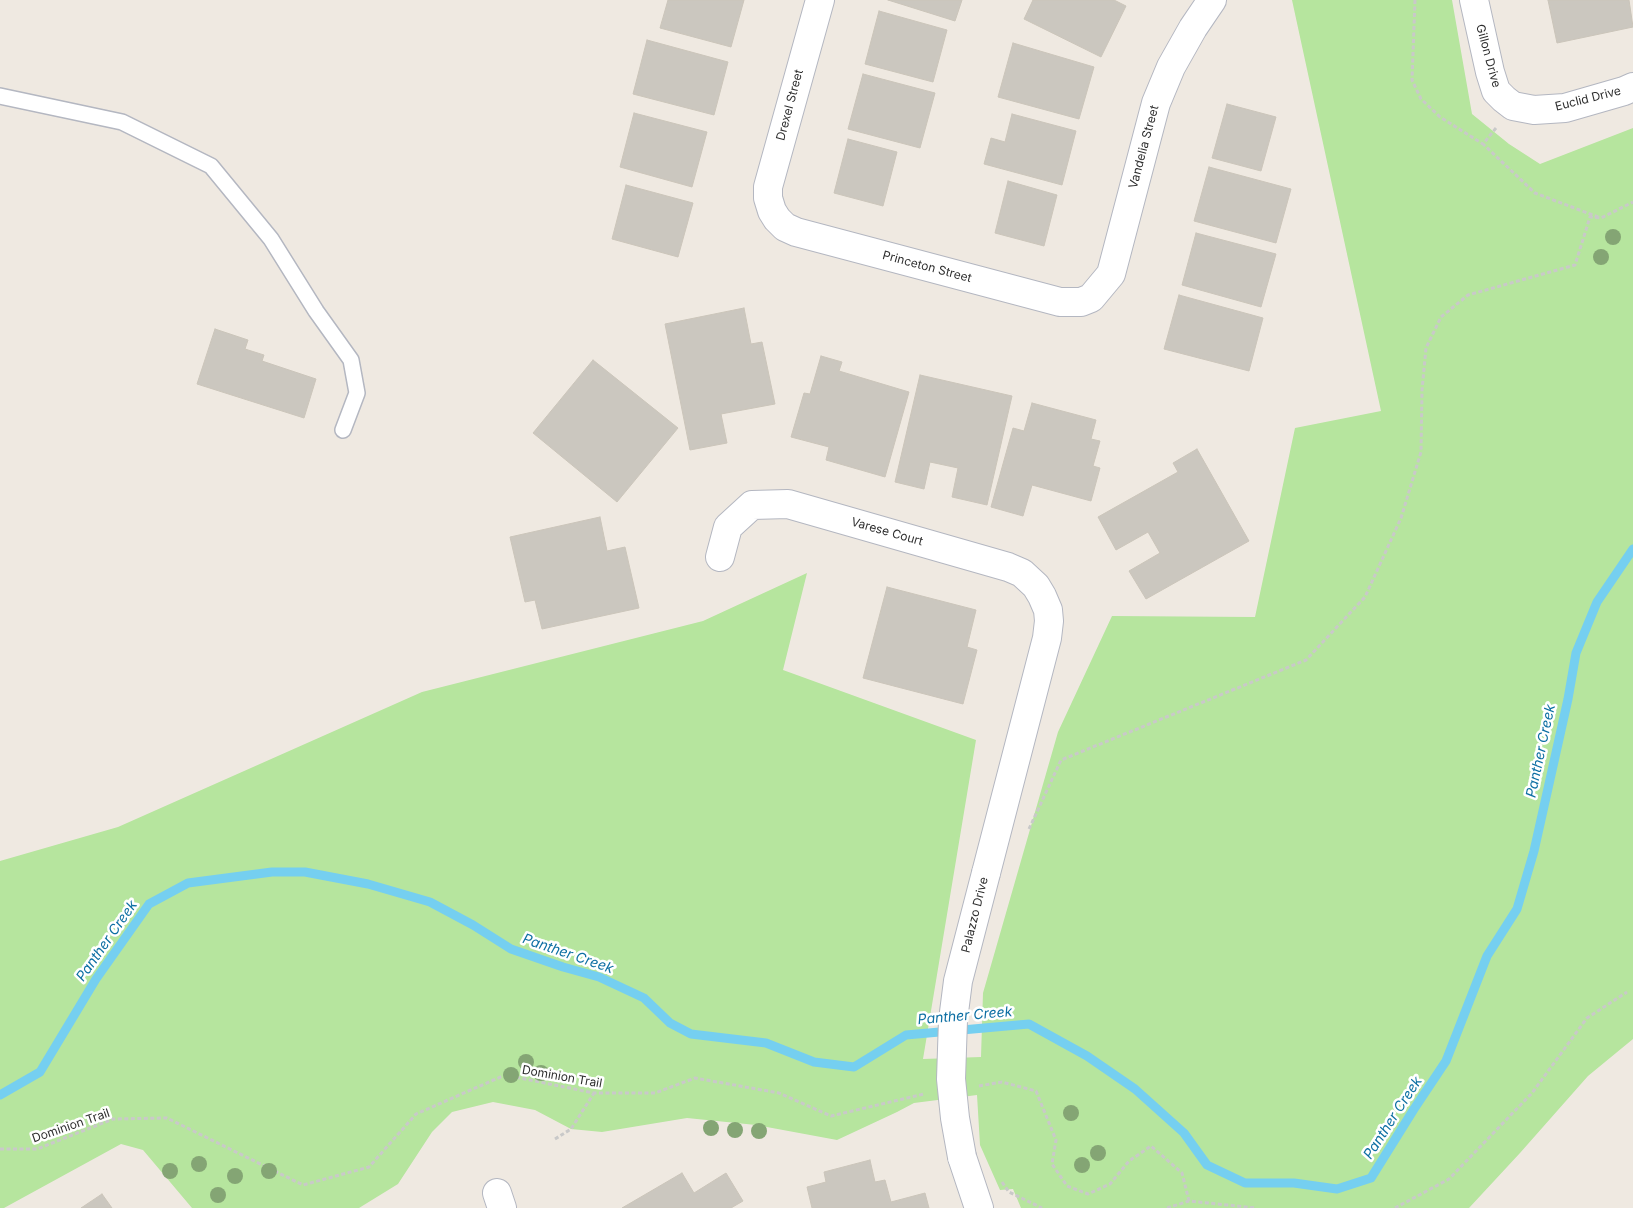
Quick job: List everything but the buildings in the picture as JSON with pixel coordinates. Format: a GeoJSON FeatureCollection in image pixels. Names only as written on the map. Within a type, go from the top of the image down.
{"type":"FeatureCollection","features":[{"type":"Feature","properties":{"kind":"street","name":"Drexel Street"},"geometry":{"type":"LineString","coordinates":[[772,211],[768,198],[768,187],[820,0]]}},
{"type":"Feature","properties":{"kind":"street","name":"Vandelia Street"},"geometry":{"type":"LineString","coordinates":[[1091,298],[1111,274],[1156,103],[1171,67],[1193,28],[1212,0]]}},
{"type":"Feature","properties":{"kind":"street","name":"Gillon Drive"},"geometry":{"type":"LineString","coordinates":[[1474,0],[1496,91],[1513,106]]}},
{"type":"Feature","properties":{"kind":"street","name":"Euclid Drive"},"geometry":{"type":"LineString","coordinates":[[1513,106],[1534,110],[1565,108],[1633,87]]}},
{"type":"Feature","properties":{"kind":"street","name":"Princeton Street"},"geometry":{"type":"LineString","coordinates":[[772,211],[785,227],[796,232],[1060,302],[1081,302],[1091,298]]}},
{"type":"Feature","properties":{"kind":"street","name":"Varese Court"},"geometry":{"type":"LineString","coordinates":[[720,557],[728,527],[752,505],[788,504],[1016,570],[1028,578],[1038,589],[1048,610],[1049,625]]}},
{"type":"Feature","properties":{"kind":"street","name":"Palazzo Drive"},"geometry":{"type":"LineString","coordinates":[[979,1208],[962,1156],[956,1128],[951,1089],[950,1059],[953,1020],[958,981],[1049,625]]}},
{"type":"Feature","properties":{"kind":"lane"},"geometry":{"type":"LineString","coordinates":[[0,96],[122,122],[211,166],[271,239],[316,311],[350,360],[357,393],[343,430]]}},
{"type":"Feature","properties":{"kind":"path"},"geometry":{"type":"LineString","coordinates":[[1415,0],[1412,80],[1421,99],[1440,117],[1483,144],[1535,192],[1601,218]]}},
{"type":"Feature","properties":{"kind":"path"},"geometry":{"type":"LineString","coordinates":[[1483,144],[1513,106]]}},
{"type":"Feature","properties":{"kind":"path"},"geometry":{"type":"LineString","coordinates":[[1025,837],[1061,760],[1306,660],[1365,597],[1401,518],[1421,452],[1422,390],[1426,348],[1441,318],[1468,295],[1575,265],[1590,218],[1601,218],[1633,202]]}},
{"type":"Feature","properties":{"kind":"path"},"geometry":{"type":"LineString","coordinates":[[1395,1208],[1449,1179],[1532,1093],[1586,1018],[1627,992]]}},
{"type":"Feature","properties":{"kind":"path","name":"Dominion Trail"},"geometry":{"type":"LineString","coordinates":[[0,1149],[36,1149],[113,1119],[167,1118],[303,1185],[369,1167],[416,1114],[505,1075],[594,1094],[655,1092],[695,1078],[779,1093],[831,1116],[928,1093]]}},
{"type":"Feature","properties":{"kind":"path"},"geometry":{"type":"LineString","coordinates":[[976,1086],[1002,1082],[1036,1091],[1056,1140],[1052,1164],[1067,1186],[1088,1194],[1110,1184],[1129,1161],[1151,1146],[1182,1173],[1189,1200]]}},
{"type":"Feature","properties":{"kind":"path"},"geometry":{"type":"LineString","coordinates":[[555,1139],[571,1129],[594,1094]]}},
{"type":"Feature","properties":{"kind":"path"},"geometry":{"type":"LineString","coordinates":[[1001,1180],[1009,1192],[1042,1208]]}},
{"type":"Feature","properties":{"kind":"path"},"geometry":{"type":"LineString","coordinates":[[1168,1208],[1189,1200],[1256,1208]]}},
{"type":"Feature","properties":{"kind":"green space"},"geometry":{"type":"Polygon","coordinates":[[[1292,0],[1452,0],[1472,114],[1509,144],[1540,164],[1633,128],[1633,1039],[1588,1076],[1469,1208],[1021,1208],[1013,1189],[1000,1190],[980,1145],[977,1095],[914,1103],[837,1140],[756,1125],[687,1118],[602,1132],[571,1129],[535,1110],[493,1102],[452,1112],[432,1132],[398,1184],[359,1208],[192,1208],[143,1150],[121,1144],[4,1208],[0,1208],[0,861],[118,827],[422,692],[703,621],[807,573],[783,670],[976,740],[923,1059],[981,1057],[983,993],[1058,732],[1112,616],[1255,617],[1295,428],[1381,411],[1292,0]]]}},
{"type":"Feature","properties":{"kind":"waterway","name":"Panther Creek"},"geometry":{"type":"LineString","coordinates":[[0,1095],[40,1072],[96,979],[149,904],[188,883],[272,872],[305,872],[368,884],[430,902],[473,925],[511,949],[599,977],[644,998],[670,1023],[691,1034],[766,1043],[814,1062],[854,1067],[906,1035],[1029,1024],[1087,1056],[1135,1089],[1184,1133],[1207,1165],[1245,1183],[1294,1183],[1337,1189],[1371,1178],[1446,1061],[1487,956],[1517,909],[1534,851],[1568,699],[1576,653],[1597,602],[1633,549]]}}]}
